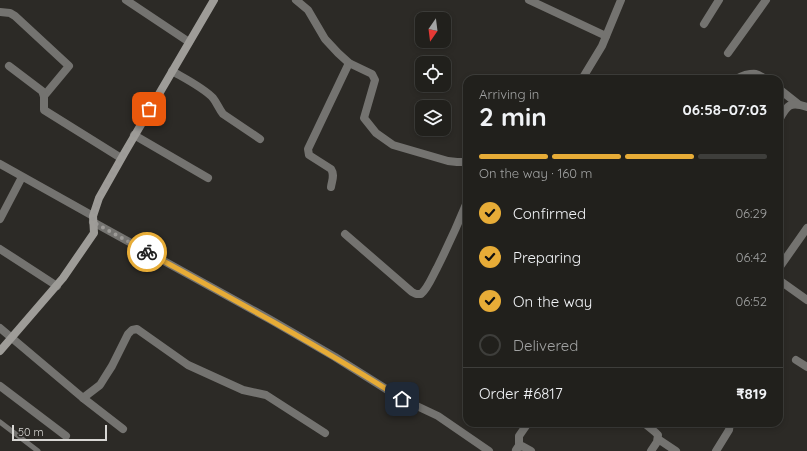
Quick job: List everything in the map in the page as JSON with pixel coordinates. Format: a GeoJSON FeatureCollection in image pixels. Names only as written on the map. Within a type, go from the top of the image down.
{"type":"FeatureCollection","features":[{"type":"Feature","properties":{"kind":"street"},"geometry":{"type":"LineString","coordinates":[[126,0],[189,42]]}},
{"type":"Feature","properties":{"kind":"street"},"geometry":{"type":"LineString","coordinates":[[0,351],[57,286],[94,233],[93,219],[99,198],[134,135],[214,0]]}},
{"type":"Feature","properties":{"kind":"street"},"geometry":{"type":"LineString","coordinates":[[296,0],[308,10],[325,39],[338,53],[350,63],[372,74],[376,80],[364,118],[376,133],[393,145],[448,161],[463,162]]}},
{"type":"Feature","properties":{"kind":"street"},"geometry":{"type":"LineString","coordinates":[[529,0],[606,36]]}},
{"type":"Feature","properties":{"kind":"street"},"geometry":{"type":"LineString","coordinates":[[584,75],[602,46],[621,0]]}},
{"type":"Feature","properties":{"kind":"street"},"geometry":{"type":"LineString","coordinates":[[704,24],[719,0]]}},
{"type":"Feature","properties":{"kind":"street"},"geometry":{"type":"LineString","coordinates":[[728,54],[766,0]]}},
{"type":"Feature","properties":{"kind":"street"},"geometry":{"type":"LineString","coordinates":[[0,12],[10,13],[16,16],[69,66],[44,96]]}},
{"type":"Feature","properties":{"kind":"street"},"geometry":{"type":"LineString","coordinates":[[331,187],[333,172],[309,155],[308,148],[350,63]]}},
{"type":"Feature","properties":{"kind":"street"},"geometry":{"type":"LineString","coordinates":[[9,66],[42,92],[44,96],[44,110],[121,158]]}},
{"type":"Feature","properties":{"kind":"street"},"geometry":{"type":"LineString","coordinates":[[172,70],[208,93],[224,114],[260,139]]}},
{"type":"Feature","properties":{"kind":"street"},"geometry":{"type":"LineString","coordinates":[[746,75],[753,73],[759,75]]}},
{"type":"Feature","properties":{"kind":"street"},"geometry":{"type":"LineString","coordinates":[[783,92],[798,104]]}},
{"type":"Feature","properties":{"kind":"street"},"geometry":{"type":"LineString","coordinates":[[783,113],[791,104],[798,104],[807,107]]}},
{"type":"Feature","properties":{"kind":"street"},"geometry":{"type":"LineString","coordinates":[[134,135],[208,178]]}},
{"type":"Feature","properties":{"kind":"street"},"geometry":{"type":"LineString","coordinates":[[0,164],[93,219],[335,357],[402,399],[438,416],[489,451]]}},
{"type":"Feature","properties":{"kind":"street"},"geometry":{"type":"LineString","coordinates":[[0,219],[22,177]]}},
{"type":"Feature","properties":{"kind":"street"},"geometry":{"type":"LineString","coordinates":[[345,234],[412,292],[421,294],[430,282],[451,240],[463,212]]}},
{"type":"Feature","properties":{"kind":"street"},"geometry":{"type":"LineString","coordinates":[[783,262],[807,228]]}},
{"type":"Feature","properties":{"kind":"street"},"geometry":{"type":"LineString","coordinates":[[0,249],[57,286]]}},
{"type":"Feature","properties":{"kind":"street"},"geometry":{"type":"LineString","coordinates":[[783,283],[807,300]]}},
{"type":"Feature","properties":{"kind":"street"},"geometry":{"type":"LineString","coordinates":[[0,328],[122,429]]}},
{"type":"Feature","properties":{"kind":"street"},"geometry":{"type":"LineString","coordinates":[[83,398],[100,385],[112,366],[128,334],[132,330],[137,329],[188,365],[243,390],[266,395],[325,432]]}},
{"type":"Feature","properties":{"kind":"street"},"geometry":{"type":"LineString","coordinates":[[796,360],[807,367]]}},
{"type":"Feature","properties":{"kind":"street"},"geometry":{"type":"LineString","coordinates":[[0,386],[66,436]]}},
{"type":"Feature","properties":{"kind":"street"},"geometry":{"type":"LineString","coordinates":[[517,449],[519,436],[525,427]]}},
{"type":"Feature","properties":{"kind":"street"},"geometry":{"type":"LineString","coordinates":[[649,427],[655,432],[658,439],[676,451]]}},
{"type":"Feature","properties":{"kind":"street"},"geometry":{"type":"LineString","coordinates":[[716,451],[729,427]]}},
{"type":"Feature","properties":{"kind":"street"},"geometry":{"type":"LineString","coordinates":[[651,451],[658,439]]}},
{"type":"Feature","properties":{"kind":"street"},"geometry":{"type":"LineString","coordinates":[[517,449],[522,446],[531,451]]}},
{"type":"Feature","properties":{"kind":"lane"},"geometry":{"type":"LineString","coordinates":[[0,422],[38,451]]}},
{"type":"Feature","properties":{"kind":"way so far"},"geometry":{"type":"LineString","coordinates":[[147,252],[93,222],[93,216],[99,198],[149,109]]}},
{"type":"Feature","properties":{"kind":"route"},"geometry":{"type":"LineString","coordinates":[[147,252],[271,320],[335,357],[402,399]]}}]}
